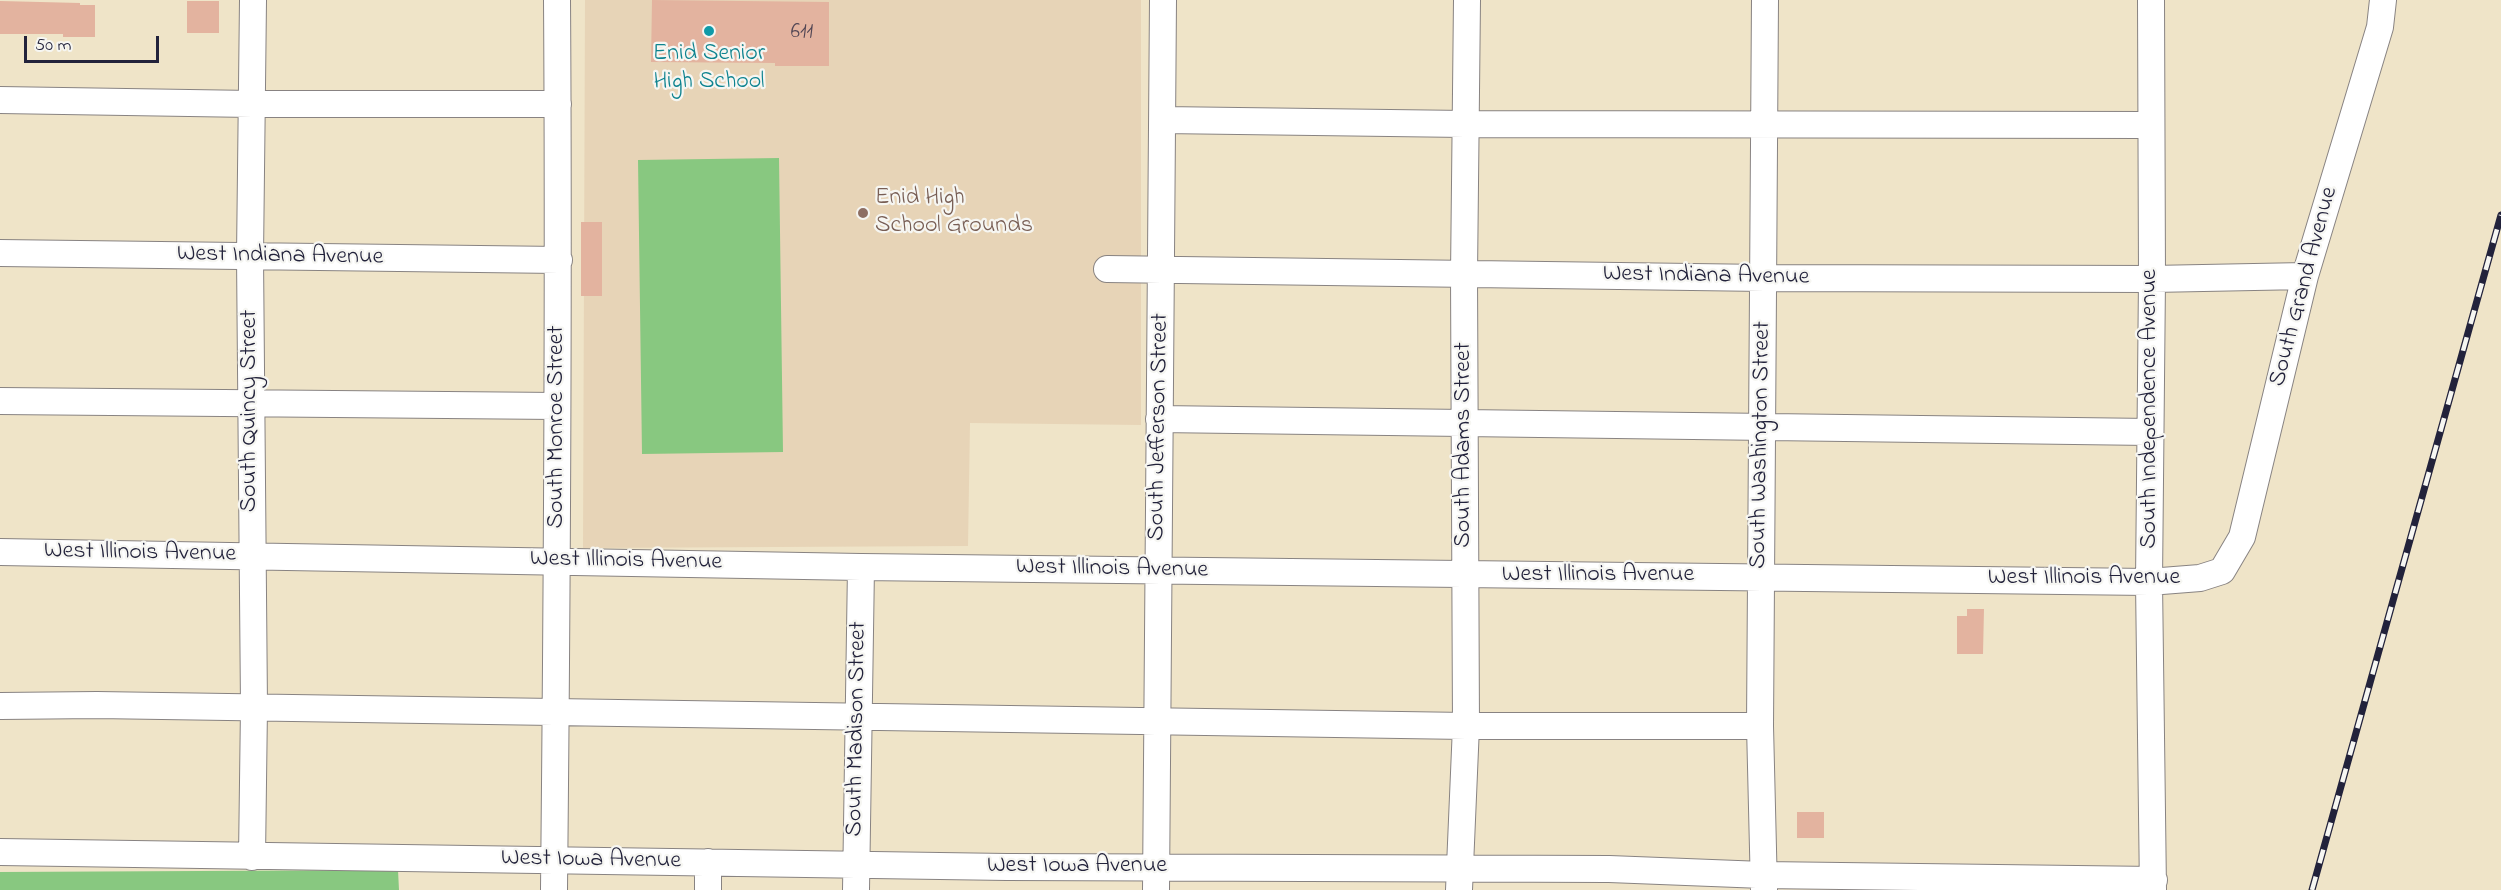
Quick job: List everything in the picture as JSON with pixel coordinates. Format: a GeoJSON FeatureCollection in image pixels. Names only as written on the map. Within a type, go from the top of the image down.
{"type":"FeatureCollection","features":[{"type":"Feature","properties":{"kind":"street","name":"South Quincy Street"},"geometry":{"type":"LineString","coordinates":[[252,857],[254,707],[250,256],[254,0]]}},
{"type":"Feature","properties":{"kind":"street","name":"South Monroe Street"},"geometry":{"type":"LineString","coordinates":[[554,890],[554,713],[558,560],[557,0]]}},
{"type":"Feature","properties":{"kind":"street","name":"South Jefferson Street"},"geometry":{"type":"LineString","coordinates":[[1156,878],[1162,269],[1162,0]]}},
{"type":"Feature","properties":{"kind":"street","name":"South Adams Street"},"geometry":{"type":"LineString","coordinates":[[1459,880],[1466,726],[1464,275],[1467,0]]}},
{"type":"Feature","properties":{"kind":"street","name":"South Washington Street"},"geometry":{"type":"LineString","coordinates":[[1763,883],[1760,726],[1765,278],[1765,0]]}},
{"type":"Feature","properties":{"kind":"street","name":"South Independence Avenue"},"geometry":{"type":"LineString","coordinates":[[2151,0],[2152,279],[2149,582],[2153,885]]}},
{"type":"Feature","properties":{"kind":"street","name":"South Grand Avenue"},"geometry":{"type":"LineString","coordinates":[[2222,571],[2242,537],[2305,276],[2380,27],[2384,0]]}},
{"type":"Feature","properties":{"kind":"street"},"geometry":{"type":"LineString","coordinates":[[0,100],[252,104],[558,104]]}},
{"type":"Feature","properties":{"kind":"street"},"geometry":{"type":"LineString","coordinates":[[1162,120],[1465,124],[2151,125]]}},
{"type":"Feature","properties":{"kind":"street","name":"West Indiana Avenue"},"geometry":{"type":"LineString","coordinates":[[0,253],[559,260]]}},
{"type":"Feature","properties":{"kind":"street","name":"West Indiana Avenue"},"geometry":{"type":"LineString","coordinates":[[1107,269],[1765,278],[2152,279],[2305,276]]}},
{"type":"Feature","properties":{"kind":"street"},"geometry":{"type":"LineString","coordinates":[[0,401],[557,406]]}},
{"type":"Feature","properties":{"kind":"street"},"geometry":{"type":"LineString","coordinates":[[1159,419],[2150,432]]}},
{"type":"Feature","properties":{"kind":"street","name":"West Illinois Avenue"},"geometry":{"type":"LineString","coordinates":[[0,552],[1466,576],[2149,582],[2200,578],[2222,571]]}},
{"type":"Feature","properties":{"kind":"street","name":"South Madison Street"},"geometry":{"type":"LineString","coordinates":[[856,890],[861,567]]}},
{"type":"Feature","properties":{"kind":"street"},"geometry":{"type":"LineString","coordinates":[[0,706],[254,707],[1466,726],[1760,726]]}},
{"type":"Feature","properties":{"kind":"street","name":"West Iowa Avenue"},"geometry":{"type":"LineString","coordinates":[[0,852],[856,864],[1007,878],[2153,885]]}},
{"type":"Feature","properties":{"kind":"street"},"geometry":{"type":"LineString","coordinates":[[708,862],[708,890]]}},
{"type":"Feature","properties":{"kind":"shaded area","name":"Enid High School Grounds"},"geometry":{"type":"Polygon","coordinates":[[[585,0],[1141,0],[1141,425],[970,423],[968,546],[583,548],[585,0]]]}},
{"type":"Feature","properties":{"kind":"green space"},"geometry":{"type":"Polygon","coordinates":[[[779,158],[783,452],[642,454],[638,160],[779,158]]]}},
{"type":"Feature","properties":{"kind":"green space"},"geometry":{"type":"Polygon","coordinates":[[[398,870],[399,890],[0,890],[0,872],[398,870]]]}},
{"type":"Feature","properties":{"kind":"building","name":"Enid Senior High School"},"geometry":{"type":"Polygon","coordinates":[[[652,0],[829,2],[829,66],[651,62],[652,0]]]}},
{"type":"Feature","properties":{"kind":"building"},"geometry":{"type":"Polygon","coordinates":[[[0,1],[95,5],[95,37],[63,37],[63,34],[0,34],[0,1]]]}},
{"type":"Feature","properties":{"kind":"building"},"geometry":{"type":"Polygon","coordinates":[[[187,1],[219,1],[219,33],[187,33],[187,1]]]}},
{"type":"Feature","properties":{"kind":"building"},"geometry":{"type":"Polygon","coordinates":[[[581,222],[602,222],[602,296],[581,296],[581,222]]]}},
{"type":"Feature","properties":{"kind":"building"},"geometry":{"type":"Polygon","coordinates":[[[1967,609],[1984,609],[1983,654],[1957,654],[1957,616],[1967,616],[1967,609]]]}},
{"type":"Feature","properties":{"kind":"building"},"geometry":{"type":"Polygon","coordinates":[[[1797,812],[1824,812],[1824,838],[1797,838],[1797,812]]]}},
{"type":"Feature","properties":{"kind":"railway"},"geometry":{"type":"LineString","coordinates":[[2312,890],[2501,215]]}},
{"type":"Feature","properties":{"kind":"place","name":"Enid Senior High School"},"geometry":{"type":"Point","coordinates":[709,31]}},
{"type":"Feature","properties":{"kind":"place","name":"Enid High School Grounds"},"geometry":{"type":"Point","coordinates":[863,213]}}]}
